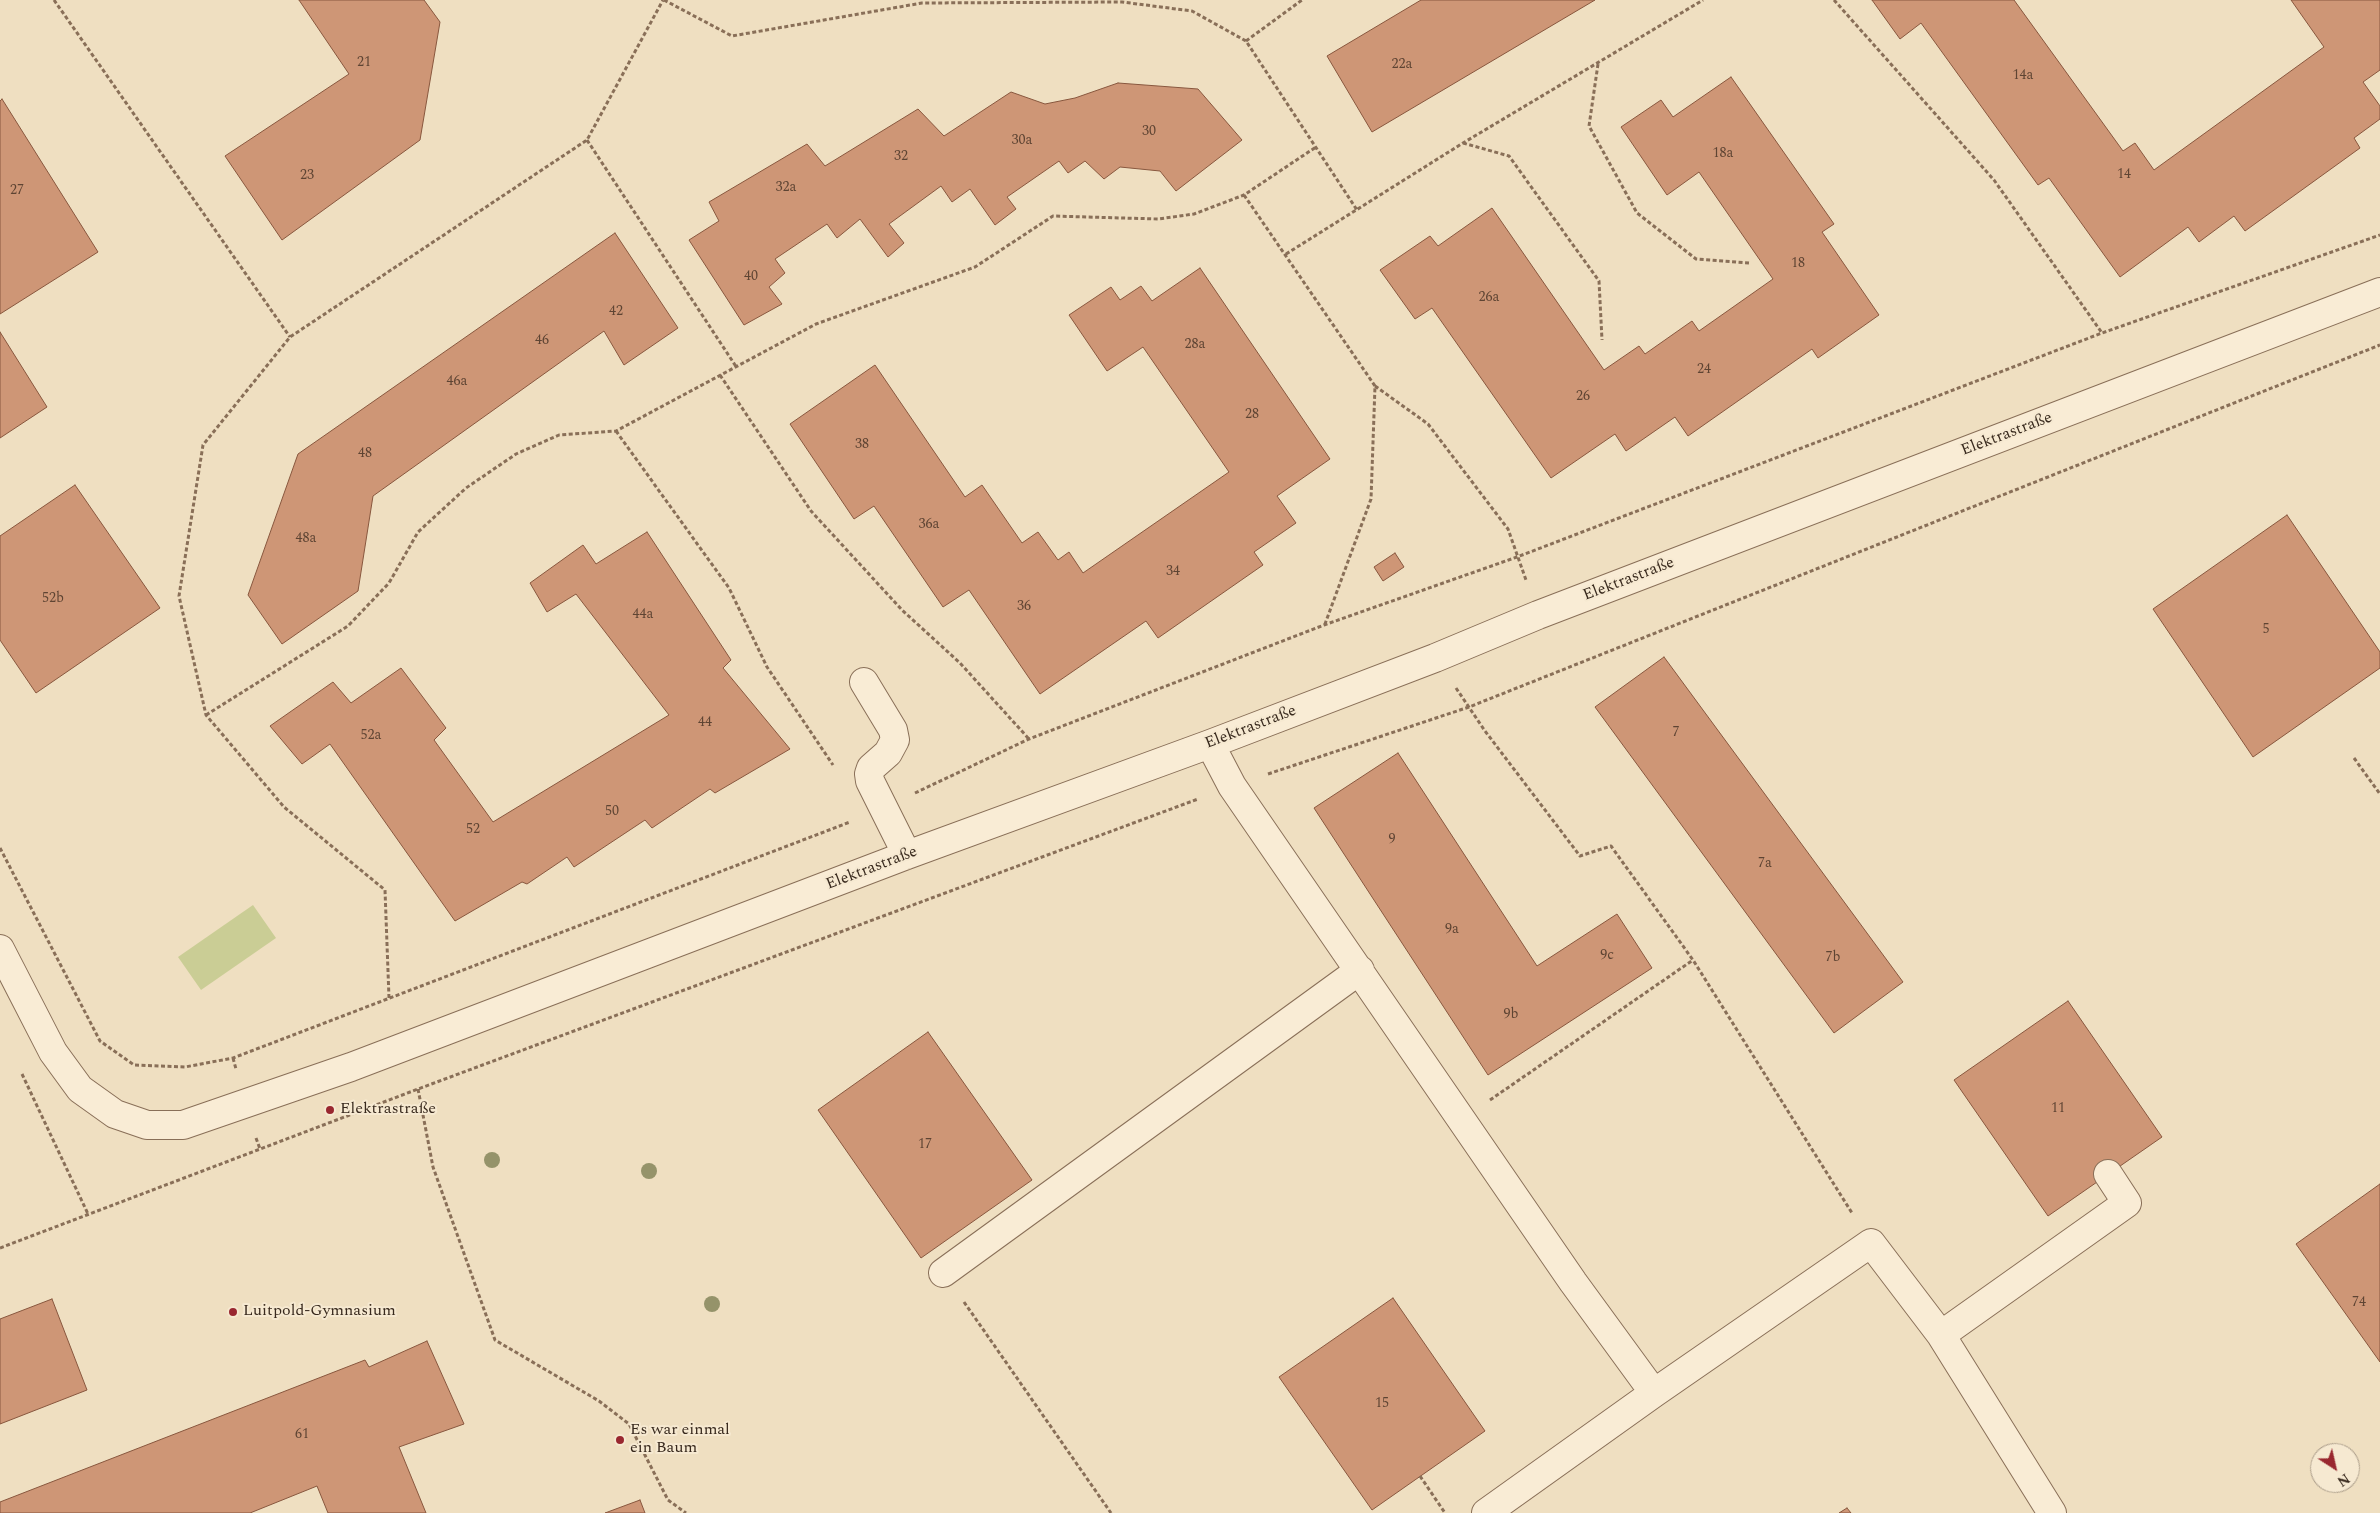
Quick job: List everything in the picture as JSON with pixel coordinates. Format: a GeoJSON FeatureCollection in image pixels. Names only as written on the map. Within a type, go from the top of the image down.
{"type":"FeatureCollection","features":[{"type":"Feature","properties":{"kind":"street","name":"Elektrastraße"},"geometry":{"type":"LineString","coordinates":[[0,949],[52,1052],[80,1089],[115,1114],[147,1125],[183,1125],[351,1068],[907,855],[1210,744],[1435,658],[1538,615],[2380,292]]}},
{"type":"Feature","properties":{"kind":"street"},"geometry":{"type":"LineString","coordinates":[[864,682],[893,730],[895,740],[888,753],[871,768],[869,774],[883,808],[907,855]]}},
{"type":"Feature","properties":{"kind":"street"},"geometry":{"type":"LineString","coordinates":[[1210,744],[1232,786],[1573,1282],[1654,1393]]}},
{"type":"Feature","properties":{"kind":"street"},"geometry":{"type":"LineString","coordinates":[[943,1273],[1360,970]]}},
{"type":"Feature","properties":{"kind":"street"},"geometry":{"type":"LineString","coordinates":[[1941,1336],[2127,1203],[2108,1174]]}},
{"type":"Feature","properties":{"kind":"street"},"geometry":{"type":"LineString","coordinates":[[1486,1513],[1654,1393],[1871,1243],[1941,1336],[2052,1513]]}},
{"type":"Feature","properties":{"kind":"path"},"geometry":{"type":"LineString","coordinates":[[54,0],[290,337]]}},
{"type":"Feature","properties":{"kind":"path"},"geometry":{"type":"LineString","coordinates":[[389,998],[385,890],[284,807],[206,715],[179,596],[203,445],[290,337],[587,140],[664,0],[732,36],[922,3],[1122,2],[1192,11],[1246,41],[1357,210]]}},
{"type":"Feature","properties":{"kind":"path"},"geometry":{"type":"LineString","coordinates":[[1246,41],[1302,0]]}},
{"type":"Feature","properties":{"kind":"path"},"geometry":{"type":"LineString","coordinates":[[1286,254],[1463,143],[1703,0]]}},
{"type":"Feature","properties":{"kind":"path"},"geometry":{"type":"LineString","coordinates":[[1834,0],[1994,180],[2102,333]]}},
{"type":"Feature","properties":{"kind":"path"},"geometry":{"type":"LineString","coordinates":[[1598,63],[1589,126],[1637,213],[1696,259],[1749,263]]}},
{"type":"Feature","properties":{"kind":"path"},"geometry":{"type":"LineString","coordinates":[[587,140],[737,368]]}},
{"type":"Feature","properties":{"kind":"path"},"geometry":{"type":"LineString","coordinates":[[1463,143],[1509,156],[1599,281],[1602,340]]}},
{"type":"Feature","properties":{"kind":"path"},"geometry":{"type":"LineString","coordinates":[[206,715],[348,626],[388,583],[418,532],[466,488],[516,454],[559,435],[616,431],[720,375],[737,368],[816,324],[975,267],[1053,216],[1158,219],[1194,214],[1244,195],[1316,147]]}},
{"type":"Feature","properties":{"kind":"path"},"geometry":{"type":"LineString","coordinates":[[1244,195],[1375,386],[1428,424],[1508,529],[1538,615]]}},
{"type":"Feature","properties":{"kind":"path"},"geometry":{"type":"LineString","coordinates":[[0,848],[100,1041],[134,1065],[185,1067],[232,1058],[883,808],[1029,739],[1324,625],[1517,556],[2102,333],[2380,235]]}},
{"type":"Feature","properties":{"kind":"path"},"geometry":{"type":"LineString","coordinates":[[0,1248],[418,1089],[1232,786],[1469,707],[2380,345]]}},
{"type":"Feature","properties":{"kind":"path"},"geometry":{"type":"LineString","coordinates":[[720,375],[811,511],[902,610],[960,663],[1029,739]]}},
{"type":"Feature","properties":{"kind":"path"},"geometry":{"type":"LineString","coordinates":[[1324,625],[1371,499],[1375,386]]}},
{"type":"Feature","properties":{"kind":"path"},"geometry":{"type":"LineString","coordinates":[[616,431],[729,588],[767,667],[834,766]]}},
{"type":"Feature","properties":{"kind":"path"},"geometry":{"type":"LineString","coordinates":[[1469,707],[1485,732],[1580,856],[1611,846],[1693,960],[1871,1243]]}},
{"type":"Feature","properties":{"kind":"path"},"geometry":{"type":"LineString","coordinates":[[2354,758],[2380,794]]}},
{"type":"Feature","properties":{"kind":"path"},"geometry":{"type":"LineString","coordinates":[[1462,1120],[1693,960]]}},
{"type":"Feature","properties":{"kind":"path"},"geometry":{"type":"LineString","coordinates":[[20,1071],[88,1214]]}},
{"type":"Feature","properties":{"kind":"path"},"geometry":{"type":"LineString","coordinates":[[418,1089],[433,1167],[496,1340],[599,1401],[629,1424],[668,1500],[686,1513]]}},
{"type":"Feature","properties":{"kind":"path"},"geometry":{"type":"LineString","coordinates":[[943,1273],[1111,1513]]}},
{"type":"Feature","properties":{"kind":"path"},"geometry":{"type":"LineString","coordinates":[[1420,1476],[1445,1513]]}},
{"type":"Feature","properties":{"kind":"green space"},"geometry":{"type":"Polygon","coordinates":[[[253,905],[276,938],[201,990],[178,957],[253,905]]]}},
{"type":"Feature","properties":{"kind":"building"},"geometry":{"type":"Polygon","coordinates":[[[299,0],[424,0],[440,22],[420,140],[282,240],[225,156],[349,74],[299,0]]]}},
{"type":"Feature","properties":{"kind":"building"},"geometry":{"type":"Polygon","coordinates":[[[1421,0],[1595,0],[1372,132],[1327,56],[1421,0]]]}},
{"type":"Feature","properties":{"kind":"building"},"geometry":{"type":"Polygon","coordinates":[[[1872,0],[2014,0],[2123,151],[2135,143],[2154,170],[2324,47],[2291,0],[2380,0],[2380,70],[2363,82],[2380,106],[2380,119],[2354,138],[2360,148],[2245,231],[2234,216],[2199,242],[2188,227],[2120,277],[2049,178],[2038,185],[1921,23],[1900,39],[1872,0]]]}},
{"type":"Feature","properties":{"kind":"building"},"geometry":{"type":"Polygon","coordinates":[[[1731,77],[1834,224],[1822,232],[1879,315],[1818,358],[1812,349],[1688,436],[1675,417],[1626,451],[1615,434],[1551,478],[1432,308],[1415,319],[1380,270],[1430,236],[1438,246],[1492,208],[1604,370],[1639,346],[1645,354],[1692,321],[1699,331],[1773,279],[1699,172],[1667,195],[1621,127],[1661,100],[1673,117],[1731,77]]]}},
{"type":"Feature","properties":{"kind":"building"},"geometry":{"type":"Polygon","coordinates":[[[1118,83],[1198,89],[1242,140],[1176,191],[1160,171],[1120,167],[1104,179],[1085,161],[1068,173],[1059,161],[1007,197],[1016,209],[995,225],[970,189],[952,202],[941,186],[889,224],[904,243],[888,257],[860,219],[837,238],[827,224],[775,259],[785,273],[769,287],[782,304],[744,325],[689,240],[719,221],[709,202],[807,144],[825,166],[918,109],[944,136],[1011,92],[1045,104],[1075,98],[1118,83]]]}},
{"type":"Feature","properties":{"kind":"building"},"geometry":{"type":"Polygon","coordinates":[[[2,99],[98,252],[0,314],[0,101],[2,99]]]}},
{"type":"Feature","properties":{"kind":"building"},"geometry":{"type":"Polygon","coordinates":[[[615,233],[678,328],[624,365],[604,331],[373,496],[358,591],[282,644],[248,595],[298,454],[615,233]]]}},
{"type":"Feature","properties":{"kind":"building"},"geometry":{"type":"Polygon","coordinates":[[[1200,268],[1330,459],[1277,496],[1296,523],[1254,552],[1263,565],[1158,638],[1146,621],[1040,694],[969,590],[943,607],[874,506],[854,519],[790,424],[875,365],[965,497],[982,485],[1022,543],[1038,532],[1058,560],[1069,552],[1083,573],[1229,472],[1143,347],[1107,371],[1069,315],[1111,287],[1120,300],[1141,286],[1152,301],[1200,268]]]}},
{"type":"Feature","properties":{"kind":"building"},"geometry":{"type":"Polygon","coordinates":[[[0,332],[47,407],[0,438],[0,332]]]}},
{"type":"Feature","properties":{"kind":"building"},"geometry":{"type":"Polygon","coordinates":[[[75,485],[160,608],[36,693],[0,640],[0,536],[75,485]]]}},
{"type":"Feature","properties":{"kind":"building"},"geometry":{"type":"Polygon","coordinates":[[[2287,515],[2380,652],[2380,668],[2253,757],[2153,609],[2287,515]]]}},
{"type":"Feature","properties":{"kind":"building"},"geometry":{"type":"Polygon","coordinates":[[[647,532],[731,660],[723,668],[790,749],[715,793],[710,789],[652,828],[645,820],[574,867],[567,857],[527,884],[522,882],[455,921],[330,744],[302,764],[270,726],[333,682],[351,703],[401,668],[446,728],[434,740],[493,822],[669,715],[576,594],[547,612],[530,583],[583,545],[596,564],[647,532]]]}},
{"type":"Feature","properties":{"kind":"building"},"geometry":{"type":"Polygon","coordinates":[[[1395,553],[1404,567],[1383,581],[1374,567],[1395,553]]]}},
{"type":"Feature","properties":{"kind":"building"},"geometry":{"type":"Polygon","coordinates":[[[1664,657],[1903,982],[1834,1033],[1595,707],[1664,657]]]}},
{"type":"Feature","properties":{"kind":"building"},"geometry":{"type":"Polygon","coordinates":[[[1398,753],[1537,966],[1617,914],[1652,968],[1488,1075],[1314,808],[1398,753]]]}},
{"type":"Feature","properties":{"kind":"building"},"geometry":{"type":"Polygon","coordinates":[[[2068,1001],[2162,1137],[2048,1216],[1954,1080],[2068,1001]]]}},
{"type":"Feature","properties":{"kind":"building"},"geometry":{"type":"Polygon","coordinates":[[[928,1032],[1032,1180],[921,1258],[818,1110],[928,1032]]]}},
{"type":"Feature","properties":{"kind":"building"},"geometry":{"type":"Polygon","coordinates":[[[2380,1184],[2380,1362],[2296,1244],[2380,1184]]]}},
{"type":"Feature","properties":{"kind":"building"},"geometry":{"type":"Polygon","coordinates":[[[1393,1298],[1485,1431],[1372,1510],[1279,1377],[1393,1298]]]}},
{"type":"Feature","properties":{"kind":"building"},"geometry":{"type":"Polygon","coordinates":[[[52,1299],[87,1390],[0,1424],[0,1319],[52,1299]]]}},
{"type":"Feature","properties":{"kind":"building"},"geometry":{"type":"Polygon","coordinates":[[[427,1341],[464,1424],[399,1447],[426,1513],[328,1513],[317,1486],[250,1513],[0,1513],[0,1502],[365,1360],[369,1367],[427,1341]]]}},
{"type":"Feature","properties":{"kind":"building"},"geometry":{"type":"Polygon","coordinates":[[[640,1500],[645,1513],[605,1513],[640,1500]]]}},
{"type":"Feature","properties":{"kind":"building"},"geometry":{"type":"Polygon","coordinates":[[[1847,1508],[1851,1513],[1839,1513],[1847,1508]]]}},
{"type":"Feature","properties":{"kind":"place","name":"Elektrastraße"},"geometry":{"type":"Point","coordinates":[330,1110]}},
{"type":"Feature","properties":{"kind":"place","name":"Luitpold-Gymnasium"},"geometry":{"type":"Point","coordinates":[233,1312]}},
{"type":"Feature","properties":{"kind":"place","name":"Es war einmal ein Baum"},"geometry":{"type":"Point","coordinates":[620,1440]}}]}
